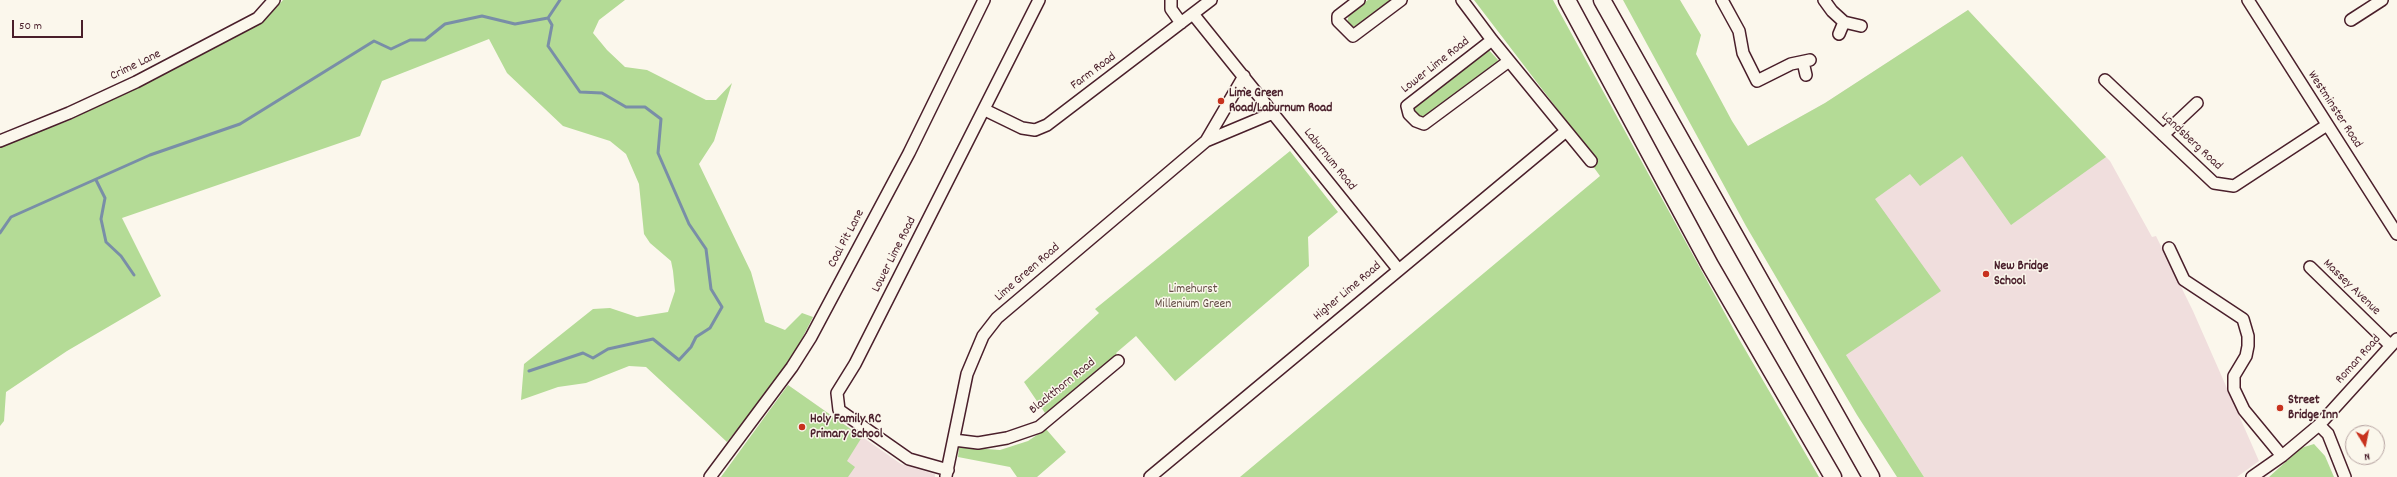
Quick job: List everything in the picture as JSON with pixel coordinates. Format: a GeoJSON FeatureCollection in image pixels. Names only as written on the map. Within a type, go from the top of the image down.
{"type":"FeatureCollection","features":[{"type":"Feature","properties":{"kind":"highway"},"geometry":{"type":"LineString","coordinates":[[1567,0],[1710,265],[1833,477]]}},
{"type":"Feature","properties":{"kind":"highway"},"geometry":{"type":"LineString","coordinates":[[1602,0],[1871,477]]}},
{"type":"Feature","properties":{"kind":"street","name":"Crime Lane"},"geometry":{"type":"LineString","coordinates":[[0,141],[69,114],[191,54],[258,18],[274,0]]}},
{"type":"Feature","properties":{"kind":"street","name":"Coal Pit Lane"},"geometry":{"type":"LineString","coordinates":[[710,477],[792,367],[811,337],[909,153],[984,0]]}},
{"type":"Feature","properties":{"kind":"street","name":"Lower Lime Road"},"geometry":{"type":"LineString","coordinates":[[947,473],[909,459],[839,410],[837,393],[855,364],[985,110],[1039,0]]}},
{"type":"Feature","properties":{"kind":"street"},"geometry":{"type":"LineString","coordinates":[[1172,0],[1171,9],[1181,23]]}},
{"type":"Feature","properties":{"kind":"street"},"geometry":{"type":"LineString","coordinates":[[1359,0],[1338,16],[1338,21],[1353,36],[1401,0]]}},
{"type":"Feature","properties":{"kind":"street","name":"Lower Lime Road"},"geometry":{"type":"LineString","coordinates":[[1462,0],[1492,40],[1591,161]]}},
{"type":"Feature","properties":{"kind":"street"},"geometry":{"type":"LineString","coordinates":[[1722,0],[1739,31],[1743,53],[1759,86],[1791,64],[1806,61],[1806,76]]}},
{"type":"Feature","properties":{"kind":"street"},"geometry":{"type":"LineString","coordinates":[[1824,0],[1832,11],[1844,22],[1861,26]]}},
{"type":"Feature","properties":{"kind":"street","name":"Westminster Road"},"geometry":{"type":"LineString","coordinates":[[2248,0],[2397,234]]}},
{"type":"Feature","properties":{"kind":"street"},"geometry":{"type":"LineString","coordinates":[[2351,20],[2382,0]]}},
{"type":"Feature","properties":{"kind":"street","name":"Farm Road"},"geometry":{"type":"LineString","coordinates":[[985,110],[1022,128],[1034,130],[1047,125],[1193,14],[1207,1]]}},
{"type":"Feature","properties":{"kind":"street","name":"Laburnum Road"},"geometry":{"type":"LineString","coordinates":[[1193,14],[1398,269]]}},
{"type":"Feature","properties":{"kind":"street"},"geometry":{"type":"LineString","coordinates":[[1839,34],[1844,22]]}},
{"type":"Feature","properties":{"kind":"street","name":"Lower Lime Road"},"geometry":{"type":"LineString","coordinates":[[1492,40],[1407,106],[1409,114],[1416,121],[1424,124],[1509,61]]}},
{"type":"Feature","properties":{"kind":"street","name":"Lime Green Road"},"geometry":{"type":"LineString","coordinates":[[1206,141],[1244,76]]}},
{"type":"Feature","properties":{"kind":"street","name":"Landsberg Road"},"geometry":{"type":"LineString","coordinates":[[2105,80],[2214,183],[2234,186],[2327,125]]}},
{"type":"Feature","properties":{"kind":"street"},"geometry":{"type":"LineString","coordinates":[[2163,135],[2197,103]]}},
{"type":"Feature","properties":{"kind":"street","name":"Lime Green Road"},"geometry":{"type":"LineString","coordinates":[[947,473],[967,374],[983,336],[997,318],[1206,141],[1273,113]]}},
{"type":"Feature","properties":{"kind":"street","name":"Higher Lime Road"},"geometry":{"type":"LineString","coordinates":[[1150,477],[1398,269],[1566,131]]}},
{"type":"Feature","properties":{"kind":"street"},"geometry":{"type":"LineString","coordinates":[[2169,248],[2184,280],[2242,319],[2248,336],[2248,346],[2246,356],[2234,376],[2234,389],[2244,410],[2282,456]]}},
{"type":"Feature","properties":{"kind":"street","name":"Massey Avenue"},"geometry":{"type":"LineString","coordinates":[[2310,267],[2394,342]]}},
{"type":"Feature","properties":{"kind":"street","name":"Roman Road"},"geometry":{"type":"LineString","coordinates":[[2252,477],[2282,456],[2319,425],[2394,342]]}},
{"type":"Feature","properties":{"kind":"street","name":"Blackthorn Road"},"geometry":{"type":"LineString","coordinates":[[954,440],[978,443],[1007,438],[1039,427],[1118,361]]}},
{"type":"Feature","properties":{"kind":"street"},"geometry":{"type":"LineString","coordinates":[[2319,425],[2328,434],[2345,477]]}},
{"type":"Feature","properties":{"kind":"shaded area","name":"New Bridge School"},"geometry":{"type":"Polygon","coordinates":[[[1968,10],[2061,111],[2110,161],[2152,237],[2156,236],[2193,311],[2259,461],[2237,477],[1924,477],[1846,355],[1748,146],[1825,103],[1968,10]]]}},
{"type":"Feature","properties":{"kind":"shaded area","name":"Holy Family RC Primary School"},"geometry":{"type":"Polygon","coordinates":[[[788,385],[901,464],[935,474],[935,477],[721,477],[788,385]]]}},
{"type":"Feature","properties":{"kind":"green space"},"geometry":{"type":"Polygon","coordinates":[[[283,0],[625,0],[599,20],[593,33],[607,50],[625,67],[647,70],[706,100],[716,100],[732,83],[714,141],[699,164],[751,272],[765,322],[785,330],[802,313],[813,317],[787,368],[727,442],[646,367],[629,366],[586,383],[558,387],[521,400],[524,364],[593,309],[610,308],[637,317],[668,312],[675,291],[671,261],[650,243],[644,234],[639,184],[626,154],[610,141],[563,126],[507,73],[489,39],[382,81],[360,136],[122,218],[161,296],[67,351],[6,392],[4,421],[0,426],[0,146],[68,121],[234,38],[264,21],[283,0]]]}},
{"type":"Feature","properties":{"kind":"green space"},"geometry":{"type":"Polygon","coordinates":[[[1368,0],[1392,0],[1360,25],[1352,27],[1347,23],[1349,14],[1368,0]]]}},
{"type":"Feature","properties":{"kind":"green space"},"geometry":{"type":"Polygon","coordinates":[[[1474,0],[1553,0],[1739,339],[1819,477],[1240,477],[1600,176],[1592,165],[1597,161],[1474,0]]]}},
{"type":"Feature","properties":{"kind":"green space"},"geometry":{"type":"Polygon","coordinates":[[[1623,0],[1680,0],[1701,35],[1696,54],[1732,121],[1748,146],[1825,103],[1968,10],[2106,157],[2011,225],[1962,156],[1920,186],[1910,174],[1875,199],[1941,291],[1846,355],[1924,477],[1897,477],[1857,415],[1746,226],[1623,0]]]}},
{"type":"Feature","properties":{"kind":"green space"},"geometry":{"type":"Polygon","coordinates":[[[1488,49],[1498,60],[1497,63],[1424,117],[1415,114],[1414,105],[1488,49]]]}},
{"type":"Feature","properties":{"kind":"green space","name":"Limehurst Millenium Green"},"geometry":{"type":"Polygon","coordinates":[[[1290,151],[1338,212],[1308,237],[1309,266],[1175,381],[1136,336],[1116,353],[1119,357],[1045,413],[1024,382],[1099,313],[1095,309],[1290,151]]]}},
{"type":"Feature","properties":{"kind":"green space","name":"Holy Family RC Primary School"},"geometry":{"type":"Polygon","coordinates":[[[788,385],[862,437],[847,461],[855,467],[848,477],[721,477],[788,385]]]}},
{"type":"Feature","properties":{"kind":"green space"},"geometry":{"type":"Polygon","coordinates":[[[1046,429],[1066,452],[1037,477],[1017,477],[1010,467],[958,457],[959,447],[1000,450],[1028,441],[1046,429]]]}},
{"type":"Feature","properties":{"kind":"green space"},"geometry":{"type":"Polygon","coordinates":[[[2314,444],[2325,456],[2334,477],[2269,477],[2301,448],[2314,444]]]}},
{"type":"Feature","properties":{"kind":"waterway"},"geometry":{"type":"LineString","coordinates":[[0,233],[11,217],[150,155],[240,124],[374,41],[391,49],[410,40],[425,40],[445,24],[482,16],[515,24],[548,18],[560,0]]}},
{"type":"Feature","properties":{"kind":"waterway"},"geometry":{"type":"LineString","coordinates":[[529,371],[583,353],[593,358],[608,349],[653,339],[679,360],[691,347],[696,337],[710,328],[722,307],[711,289],[706,249],[689,224],[658,153],[661,119],[645,107],[626,107],[602,93],[580,92],[548,46],[552,25],[548,18]]}},
{"type":"Feature","properties":{"kind":"waterway"},"geometry":{"type":"LineString","coordinates":[[96,180],[105,198],[101,219],[106,242],[121,256],[134,275]]}},
{"type":"Feature","properties":{"kind":"place","name":"Lime Green Road/Laburnum Road"},"geometry":{"type":"Point","coordinates":[1221,101]}},
{"type":"Feature","properties":{"kind":"place","name":"New Bridge School"},"geometry":{"type":"Point","coordinates":[1986,274]}},
{"type":"Feature","properties":{"kind":"place","name":"Street Bridge Inn"},"geometry":{"type":"Point","coordinates":[2280,408]}},
{"type":"Feature","properties":{"kind":"place","name":"Holy Family RC Primary School"},"geometry":{"type":"Point","coordinates":[802,427]}}]}
